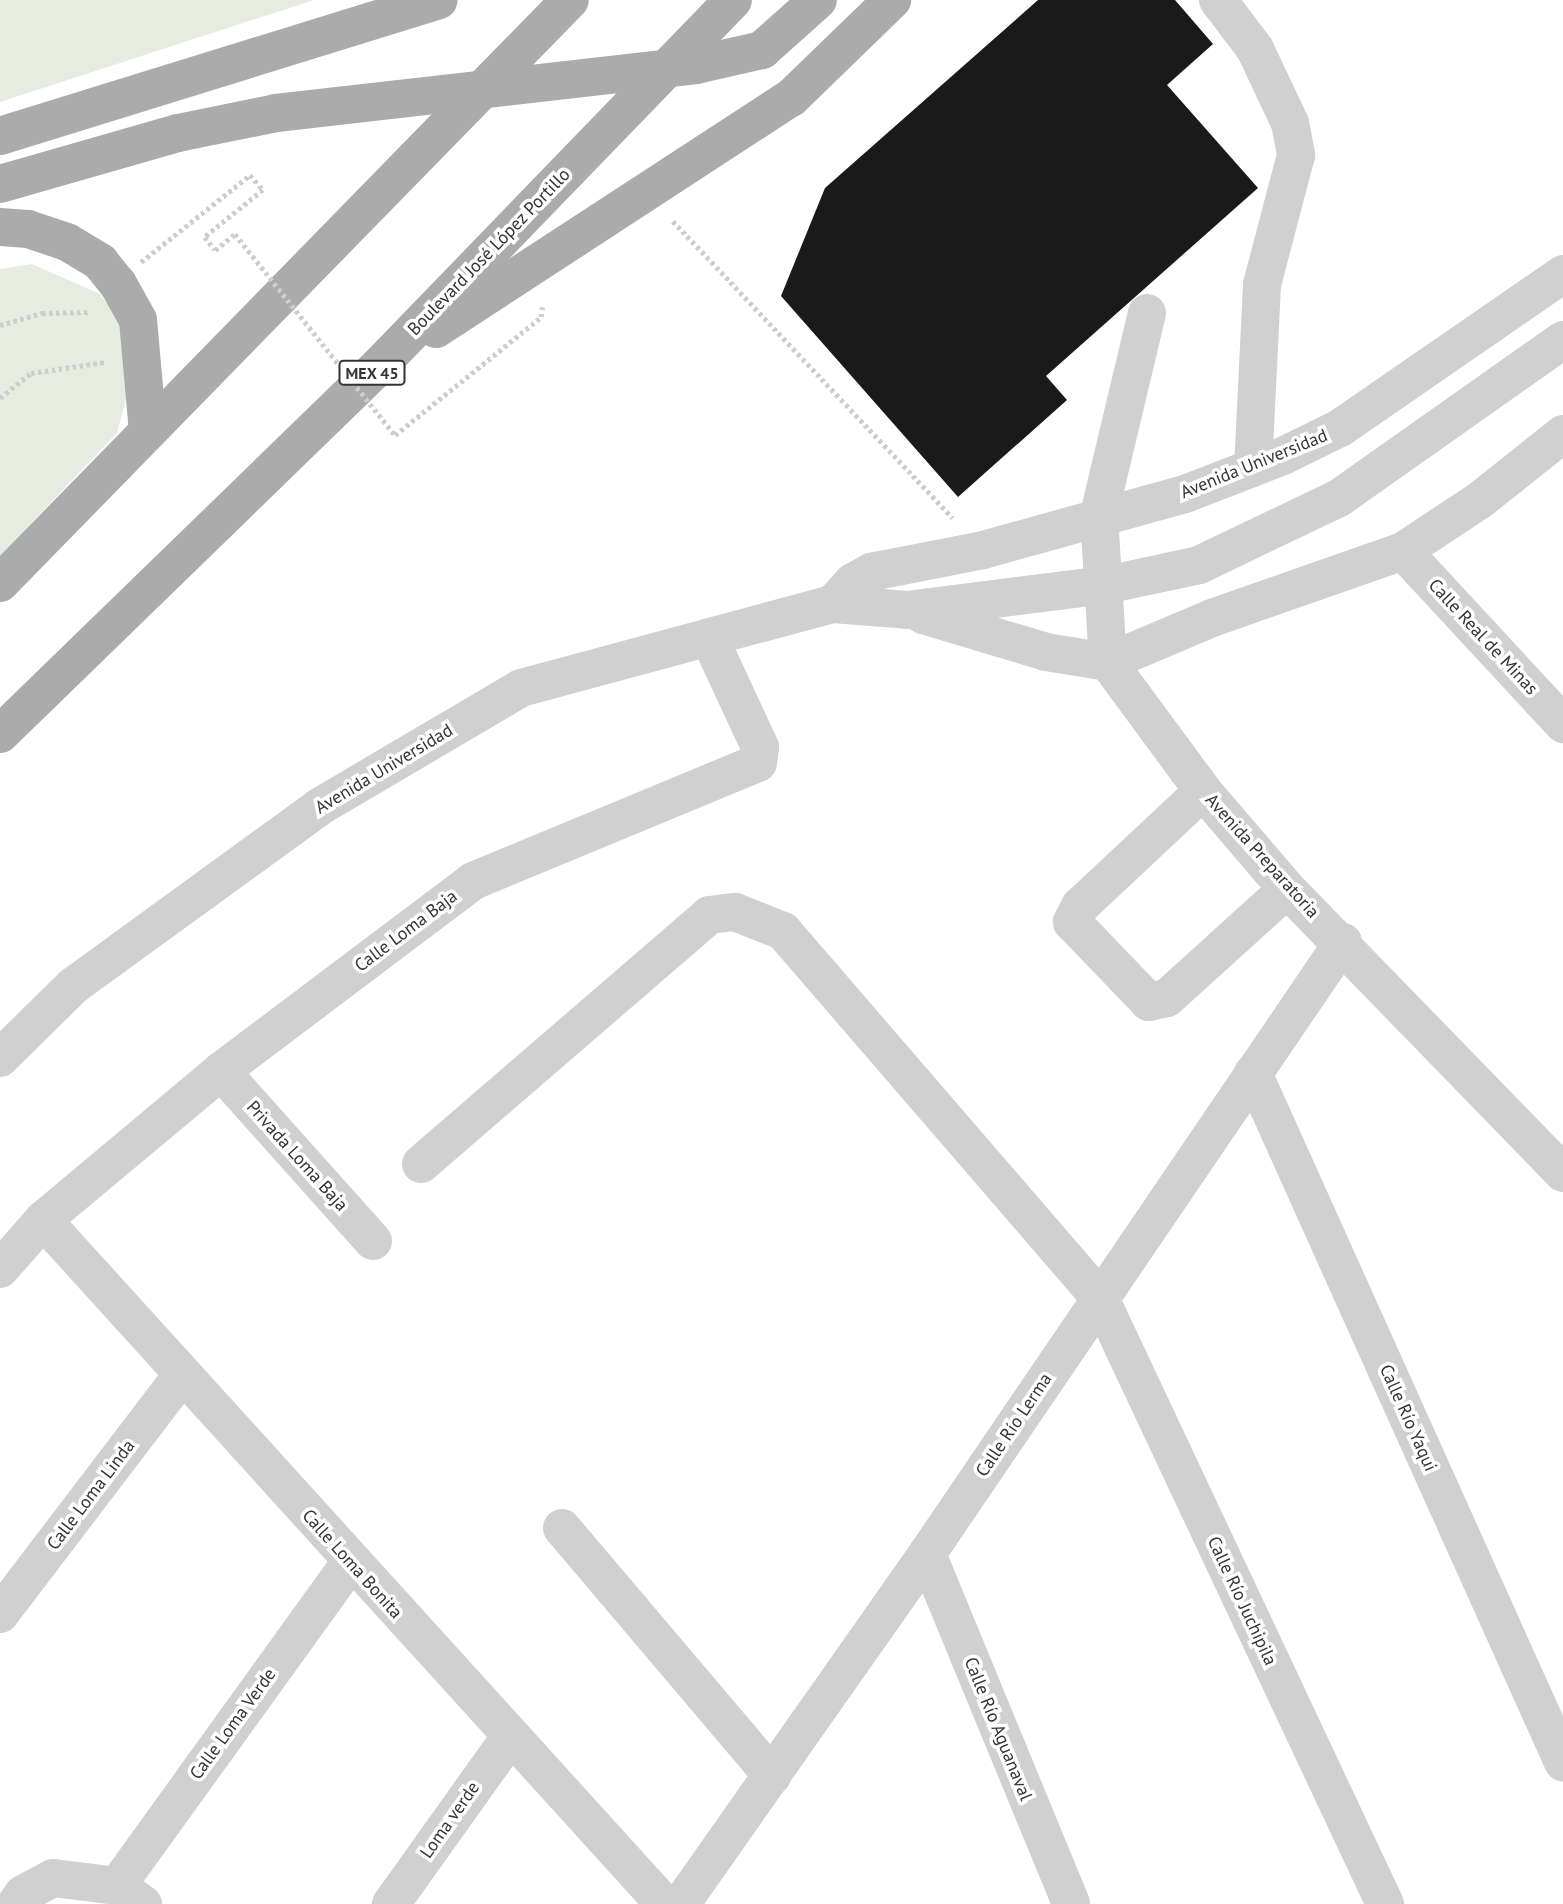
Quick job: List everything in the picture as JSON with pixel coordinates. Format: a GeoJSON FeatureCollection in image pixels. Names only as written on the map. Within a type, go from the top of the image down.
{"type":"FeatureCollection","features":[{"type":"Feature","properties":{"kind":"main road"},"geometry":{"type":"LineString","coordinates":[[0,136],[438,0]]}},
{"type":"Feature","properties":{"kind":"main road"},"geometry":{"type":"LineString","coordinates":[[0,583],[570,0]]}},
{"type":"Feature","properties":{"kind":"main road","name":"Boulevard José López Portillo"},"geometry":{"type":"LineString","coordinates":[[0,734],[379,366],[733,0]]}},
{"type":"Feature","properties":{"kind":"main road"},"geometry":{"type":"LineString","coordinates":[[0,184],[177,133],[276,113],[696,65],[762,50],[818,0]]}},
{"type":"Feature","properties":{"kind":"main road"},"geometry":{"type":"LineString","coordinates":[[379,366],[791,98],[892,0]]}},
{"type":"Feature","properties":{"kind":"main road"},"geometry":{"type":"LineString","coordinates":[[0,226],[28,229],[67,242],[100,262],[133,311],[143,363],[148,432]]}},
{"type":"Feature","properties":{"kind":"street"},"geometry":{"type":"LineString","coordinates":[[1218,0],[1255,49],[1290,123],[1296,155],[1262,285],[1253,468]]}},
{"type":"Feature","properties":{"kind":"street","name":"Avenida Universidad"},"geometry":{"type":"LineString","coordinates":[[833,604],[853,582],[872,572],[983,550],[1098,515],[1185,494],[1253,468],[1340,428],[1563,274]]}},
{"type":"Feature","properties":{"kind":"street"},"geometry":{"type":"LineString","coordinates":[[1108,662],[1106,585],[1098,515],[1147,313]]}},
{"type":"Feature","properties":{"kind":"street","name":"Avenida Universidad"},"geometry":{"type":"LineString","coordinates":[[0,1058],[74,986],[331,800],[521,688],[833,604],[907,610],[1106,585],[1199,565],[1339,498],[1563,340]]}},
{"type":"Feature","properties":{"kind":"street"},"geometry":{"type":"LineString","coordinates":[[907,610],[1046,652],[1108,662],[1212,618],[1403,551],[1479,500],[1563,434]]}},
{"type":"Feature","properties":{"kind":"street","name":"Calle Real de Minas"},"geometry":{"type":"LineString","coordinates":[[1403,551],[1563,724]]}},
{"type":"Feature","properties":{"kind":"street","name":"Calle Loma Baja"},"geometry":{"type":"LineString","coordinates":[[0,1269],[43,1220],[221,1071],[473,881],[758,763],[760,747],[709,637]]}},
{"type":"Feature","properties":{"kind":"street","name":"Avenida Preparatoria"},"geometry":{"type":"LineString","coordinates":[[1108,662],[1203,792],[1287,889],[1343,942],[1563,1173]]}},
{"type":"Feature","properties":{"kind":"street"},"geometry":{"type":"LineString","coordinates":[[1203,792],[1080,906],[1072,922],[1149,1002],[1167,998],[1287,889]]}},
{"type":"Feature","properties":{"kind":"street","name":"Calle Río Juchipila"},"geometry":{"type":"LineString","coordinates":[[421,1164],[709,915],[735,912],[783,931],[1100,1298],[1385,1904]]}},
{"type":"Feature","properties":{"kind":"street","name":"Calle Río Lerma"},"geometry":{"type":"LineString","coordinates":[[681,1904],[927,1554],[1343,942]]}},
{"type":"Feature","properties":{"kind":"street","name":"Privada Loma Baja"},"geometry":{"type":"LineString","coordinates":[[221,1071],[373,1241]]}},
{"type":"Feature","properties":{"kind":"street","name":"Calle Río Yaqui"},"geometry":{"type":"LineString","coordinates":[[1253,1073],[1563,1762]]}},
{"type":"Feature","properties":{"kind":"street","name":"Calle Loma Bonita"},"geometry":{"type":"LineString","coordinates":[[43,1220],[350,1563],[664,1904]]}},
{"type":"Feature","properties":{"kind":"street","name":"Calle Loma Linda"},"geometry":{"type":"LineString","coordinates":[[0,1614],[181,1376]]}},
{"type":"Feature","properties":{"kind":"street"},"geometry":{"type":"LineString","coordinates":[[562,1528],[772,1776]]}},
{"type":"Feature","properties":{"kind":"street","name":"Calle Río Aguanaval"},"geometry":{"type":"LineString","coordinates":[[927,1554],[1060,1897]]}},
{"type":"Feature","properties":{"kind":"street","name":"Calle Loma Verde"},"geometry":{"type":"LineString","coordinates":[[130,1895],[350,1563]]}},
{"type":"Feature","properties":{"kind":"street","name":"Loma verde"},"geometry":{"type":"LineString","coordinates":[[391,1904],[510,1737]]}},
{"type":"Feature","properties":{"kind":"street"},"geometry":{"type":"LineString","coordinates":[[13,1892],[53,1878],[130,1895]]}},
{"type":"Feature","properties":{"kind":"path"},"geometry":{"type":"LineString","coordinates":[[141,262],[250,175],[263,190],[205,237],[215,250],[235,234],[395,435],[541,317]]}},
{"type":"Feature","properties":{"kind":"path"},"geometry":{"type":"LineString","coordinates":[[646,192],[983,550]]}},
{"type":"Feature","properties":{"kind":"path"},"geometry":{"type":"LineString","coordinates":[[0,325],[42,313],[133,311]]}},
{"type":"Feature","properties":{"kind":"path"},"geometry":{"type":"LineString","coordinates":[[0,398],[31,373],[92,361],[143,363]]}},
{"type":"Feature","properties":{"kind":"shaded area"},"geometry":{"type":"Polygon","coordinates":[[[0,0],[314,0],[0,102],[0,0]]]}},
{"type":"Feature","properties":{"kind":"shaded area"},"geometry":{"type":"Polygon","coordinates":[[[32,264],[100,294],[124,326],[126,399],[117,433],[0,556],[0,269],[32,264]]]}},
{"type":"Feature","properties":{"kind":"building"},"geometry":{"type":"Polygon","coordinates":[[[1038,0],[1175,0],[1213,44],[1167,85],[1258,188],[1046,376],[1067,400],[958,497],[781,296],[825,188],[1038,0]]]}}]}
